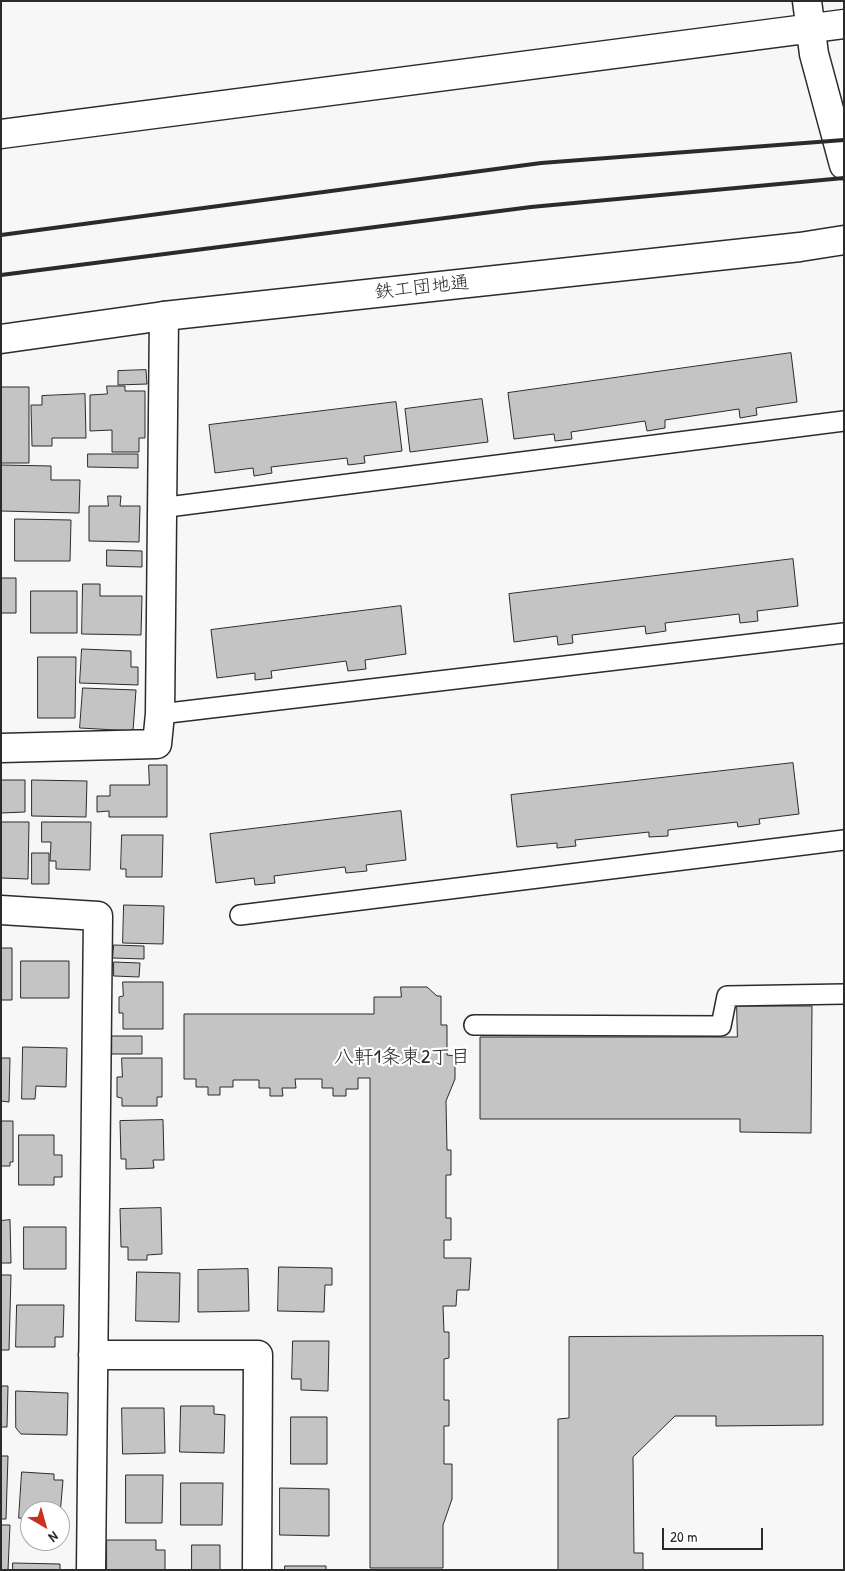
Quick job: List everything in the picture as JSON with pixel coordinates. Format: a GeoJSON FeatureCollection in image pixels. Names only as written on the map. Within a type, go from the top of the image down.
{"type":"FeatureCollection","features":[{"type":"Feature","properties":{"kind":"street"},"geometry":{"type":"LineString","coordinates":[[1,134],[809,14],[844,24]]}},
{"type":"Feature","properties":{"kind":"street"},"geometry":{"type":"LineString","coordinates":[[809,14],[814,54],[844,165]]}},
{"type":"Feature","properties":{"kind":"street","name":"鉄工団地通"},"geometry":{"type":"LineString","coordinates":[[1,338],[164,316],[800,247],[844,240]]}},
{"type":"Feature","properties":{"kind":"street"},"geometry":{"type":"LineString","coordinates":[[1,748],[158,744],[160,714],[160,508],[164,316]]}},
{"type":"Feature","properties":{"kind":"street"},"geometry":{"type":"LineString","coordinates":[[1,910],[98,916],[91,1570]]}},
{"type":"Feature","properties":{"kind":"street"},"geometry":{"type":"LineString","coordinates":[[93,1355],[258,1355],[257,1570]]}},
{"type":"Feature","properties":{"kind":"lane"},"geometry":{"type":"LineString","coordinates":[[160,508],[844,422]]}},
{"type":"Feature","properties":{"kind":"lane"},"geometry":{"type":"LineString","coordinates":[[160,714],[844,633]]}},
{"type":"Feature","properties":{"kind":"lane"},"geometry":{"type":"LineString","coordinates":[[240,915],[844,840]]}},
{"type":"Feature","properties":{"kind":"lane"},"geometry":{"type":"LineString","coordinates":[[474,1026],[721,1026],[727,996],[844,994]]}},
{"type":"Feature","properties":{"kind":"building"},"geometry":{"type":"Polygon","coordinates":[[[791,353],[797,402],[756,408],[757,415],[740,418],[739,409],[665,420],[665,428],[647,431],[645,421],[571,432],[572,439],[555,441],[554,434],[514,439],[508,393],[791,353]]]}},
{"type":"Feature","properties":{"kind":"building"},"geometry":{"type":"Polygon","coordinates":[[[146,370],[147,384],[118,385],[118,371],[146,370]]]}},
{"type":"Feature","properties":{"kind":"building"},"geometry":{"type":"Polygon","coordinates":[[[107,386],[125,386],[125,391],[145,391],[145,438],[139,438],[139,452],[112,452],[112,430],[90,431],[90,395],[107,394],[107,386]]]}},
{"type":"Feature","properties":{"kind":"building"},"geometry":{"type":"Polygon","coordinates":[[[1,387],[29,387],[29,463],[1,463],[1,387]]]}},
{"type":"Feature","properties":{"kind":"building"},"geometry":{"type":"Polygon","coordinates":[[[85,394],[86,438],[52,438],[52,446],[32,446],[31,405],[42,405],[42,396],[85,394]]]}},
{"type":"Feature","properties":{"kind":"building"},"geometry":{"type":"Polygon","coordinates":[[[482,399],[488,442],[410,452],[405,409],[482,399]]]}},
{"type":"Feature","properties":{"kind":"building"},"geometry":{"type":"Polygon","coordinates":[[[396,402],[402,451],[364,456],[365,463],[348,465],[347,458],[271,467],[272,473],[254,476],[253,468],[215,473],[209,425],[396,402]]]}},
{"type":"Feature","properties":{"kind":"building"},"geometry":{"type":"Polygon","coordinates":[[[88,454],[138,454],[138,468],[88,467],[88,454]]]}},
{"type":"Feature","properties":{"kind":"building"},"geometry":{"type":"Polygon","coordinates":[[[1,465],[51,466],[51,480],[80,480],[79,513],[1,511],[1,465]]]}},
{"type":"Feature","properties":{"kind":"building"},"geometry":{"type":"Polygon","coordinates":[[[108,496],[121,496],[120,506],[140,506],[139,542],[89,541],[89,506],[108,506],[108,496]]]}},
{"type":"Feature","properties":{"kind":"building"},"geometry":{"type":"Polygon","coordinates":[[[15,519],[71,520],[70,561],[15,561],[15,519]]]}},
{"type":"Feature","properties":{"kind":"building"},"geometry":{"type":"Polygon","coordinates":[[[107,550],[142,551],[142,567],[107,566],[107,550]]]}},
{"type":"Feature","properties":{"kind":"building"},"geometry":{"type":"Polygon","coordinates":[[[793,559],[798,606],[757,611],[758,621],[740,623],[739,614],[665,623],[666,631],[646,634],[645,626],[572,635],[573,643],[558,645],[557,636],[514,642],[509,594],[793,559]]]}},
{"type":"Feature","properties":{"kind":"building"},"geometry":{"type":"Polygon","coordinates":[[[1,578],[16,578],[16,613],[1,613],[1,578]]]}},
{"type":"Feature","properties":{"kind":"building"},"geometry":{"type":"Polygon","coordinates":[[[83,584],[100,584],[100,596],[142,596],[141,635],[82,634],[83,584]]]}},
{"type":"Feature","properties":{"kind":"building"},"geometry":{"type":"Polygon","coordinates":[[[31,591],[77,591],[77,633],[31,633],[31,591]]]}},
{"type":"Feature","properties":{"kind":"building"},"geometry":{"type":"Polygon","coordinates":[[[401,606],[406,654],[365,660],[366,669],[348,671],[346,661],[271,671],[272,678],[255,680],[255,673],[217,678],[211,630],[401,606]]]}},
{"type":"Feature","properties":{"kind":"building"},"geometry":{"type":"Polygon","coordinates":[[[82,649],[131,651],[131,667],[138,667],[138,685],[80,683],[82,649]]]}},
{"type":"Feature","properties":{"kind":"building"},"geometry":{"type":"Polygon","coordinates":[[[38,657],[76,657],[75,718],[38,718],[38,657]]]}},
{"type":"Feature","properties":{"kind":"building"},"geometry":{"type":"Polygon","coordinates":[[[83,688],[136,690],[133,731],[80,728],[83,688]]]}},
{"type":"Feature","properties":{"kind":"building"},"geometry":{"type":"Polygon","coordinates":[[[793,763],[799,814],[759,819],[760,824],[738,827],[737,822],[668,830],[668,836],[649,837],[649,832],[575,840],[576,846],[557,848],[557,843],[517,847],[511,795],[793,763]]]}},
{"type":"Feature","properties":{"kind":"building"},"geometry":{"type":"Polygon","coordinates":[[[149,765],[167,765],[167,817],[109,817],[109,811],[97,812],[97,796],[110,796],[110,785],[149,785],[149,765]]]}},
{"type":"Feature","properties":{"kind":"building"},"geometry":{"type":"Polygon","coordinates":[[[1,780],[25,780],[25,812],[1,813],[1,780]]]}},
{"type":"Feature","properties":{"kind":"building"},"geometry":{"type":"Polygon","coordinates":[[[32,780],[87,781],[86,817],[32,816],[32,780]]]}},
{"type":"Feature","properties":{"kind":"building"},"geometry":{"type":"Polygon","coordinates":[[[401,811],[406,860],[366,865],[367,871],[346,873],[345,867],[274,876],[275,883],[255,885],[254,878],[216,883],[210,834],[401,811]]]}},
{"type":"Feature","properties":{"kind":"building"},"geometry":{"type":"Polygon","coordinates":[[[1,822],[29,822],[28,879],[1,878],[1,822]]]}},
{"type":"Feature","properties":{"kind":"building"},"geometry":{"type":"Polygon","coordinates":[[[42,822],[91,822],[90,870],[56,869],[56,861],[50,861],[51,842],[42,842],[42,822]]]}},
{"type":"Feature","properties":{"kind":"building"},"geometry":{"type":"Polygon","coordinates":[[[122,835],[163,835],[162,877],[126,877],[126,869],[121,869],[122,835]]]}},
{"type":"Feature","properties":{"kind":"building"},"geometry":{"type":"Polygon","coordinates":[[[32,853],[49,853],[49,884],[32,884],[32,853]]]}},
{"type":"Feature","properties":{"kind":"building"},"geometry":{"type":"Polygon","coordinates":[[[124,905],[164,906],[163,944],[123,943],[124,905]]]}},
{"type":"Feature","properties":{"kind":"building"},"geometry":{"type":"Polygon","coordinates":[[[114,945],[144,946],[144,959],[113,958],[114,945]]]}},
{"type":"Feature","properties":{"kind":"building"},"geometry":{"type":"Polygon","coordinates":[[[1,948],[12,948],[12,1000],[1,1000],[1,948]]]}},
{"type":"Feature","properties":{"kind":"building"},"geometry":{"type":"Polygon","coordinates":[[[21,961],[69,961],[69,998],[21,998],[21,961]]]}},
{"type":"Feature","properties":{"kind":"building"},"geometry":{"type":"Polygon","coordinates":[[[114,962],[140,963],[139,977],[114,976],[114,962]]]}},
{"type":"Feature","properties":{"kind":"building"},"geometry":{"type":"Polygon","coordinates":[[[123,982],[163,982],[163,1029],[123,1029],[123,1013],[119,1013],[119,997],[123,996],[123,982]]]}},
{"type":"Feature","properties":{"kind":"building"},"geometry":{"type":"Polygon","coordinates":[[[401,987],[427,987],[437,996],[441,996],[441,1025],[447,1025],[447,1055],[455,1056],[455,1079],[446,1101],[447,1150],[451,1150],[451,1175],[446,1175],[446,1218],[451,1218],[451,1240],[444,1240],[444,1258],[471,1258],[469,1290],[457,1290],[456,1306],[443,1306],[444,1332],[449,1332],[449,1358],[444,1359],[444,1400],[449,1400],[449,1426],[444,1426],[444,1464],[452,1464],[452,1499],[443,1525],[443,1568],[370,1568],[370,1078],[358,1078],[358,1089],[346,1089],[346,1096],[333,1096],[333,1088],[322,1088],[322,1079],[295,1079],[296,1088],[282,1088],[283,1096],[270,1096],[270,1088],[259,1088],[259,1080],[233,1080],[233,1087],[220,1087],[220,1095],[208,1095],[208,1087],[196,1087],[196,1079],[184,1079],[184,1014],[374,1014],[374,997],[401,997],[401,987]]]}},
{"type":"Feature","properties":{"kind":"building"},"geometry":{"type":"Polygon","coordinates":[[[737,1006],[812,1006],[811,1133],[740,1132],[740,1119],[480,1119],[480,1037],[737,1037],[737,1006]]]}},
{"type":"Feature","properties":{"kind":"building"},"geometry":{"type":"Polygon","coordinates":[[[112,1036],[142,1036],[142,1054],[112,1054],[112,1036]]]}},
{"type":"Feature","properties":{"kind":"building"},"geometry":{"type":"Polygon","coordinates":[[[23,1047],[67,1048],[66,1087],[36,1086],[35,1099],[22,1099],[23,1047]]]}},
{"type":"Feature","properties":{"kind":"building"},"geometry":{"type":"Polygon","coordinates":[[[1,1058],[10,1058],[9,1102],[1,1101],[1,1058]]]}},
{"type":"Feature","properties":{"kind":"building"},"geometry":{"type":"Polygon","coordinates":[[[122,1058],[162,1058],[162,1097],[157,1097],[157,1106],[122,1106],[122,1098],[117,1097],[117,1077],[122,1077],[122,1058]]]}},
{"type":"Feature","properties":{"kind":"building"},"geometry":{"type":"Polygon","coordinates":[[[163,1120],[164,1160],[153,1160],[154,1168],[126,1169],[126,1159],[121,1159],[120,1121],[163,1120]]]}},
{"type":"Feature","properties":{"kind":"building"},"geometry":{"type":"Polygon","coordinates":[[[1,1121],[13,1121],[13,1162],[10,1162],[10,1166],[1,1166],[1,1121]]]}},
{"type":"Feature","properties":{"kind":"building"},"geometry":{"type":"Polygon","coordinates":[[[19,1135],[54,1135],[54,1155],[62,1155],[62,1177],[54,1177],[54,1185],[19,1185],[19,1135]]]}},
{"type":"Feature","properties":{"kind":"building"},"geometry":{"type":"Polygon","coordinates":[[[161,1208],[162,1254],[147,1255],[147,1260],[128,1260],[128,1247],[121,1247],[120,1209],[161,1208]]]}},
{"type":"Feature","properties":{"kind":"building"},"geometry":{"type":"Polygon","coordinates":[[[10,1220],[11,1263],[1,1263],[1,1221],[10,1220]]]}},
{"type":"Feature","properties":{"kind":"building"},"geometry":{"type":"Polygon","coordinates":[[[24,1227],[66,1227],[66,1269],[24,1269],[24,1227]]]}},
{"type":"Feature","properties":{"kind":"building"},"geometry":{"type":"Polygon","coordinates":[[[279,1267],[332,1268],[332,1285],[325,1285],[324,1312],[278,1311],[279,1267]]]}},
{"type":"Feature","properties":{"kind":"building"},"geometry":{"type":"Polygon","coordinates":[[[248,1269],[249,1311],[198,1312],[198,1270],[248,1269]]]}},
{"type":"Feature","properties":{"kind":"building"},"geometry":{"type":"Polygon","coordinates":[[[137,1272],[180,1273],[179,1322],[136,1321],[137,1272]]]}},
{"type":"Feature","properties":{"kind":"building"},"geometry":{"type":"Polygon","coordinates":[[[1,1275],[11,1275],[9,1350],[1,1350],[1,1275]]]}},
{"type":"Feature","properties":{"kind":"building"},"geometry":{"type":"Polygon","coordinates":[[[17,1305],[64,1305],[63,1337],[55,1337],[55,1347],[16,1347],[17,1305]]]}},
{"type":"Feature","properties":{"kind":"building"},"geometry":{"type":"Polygon","coordinates":[[[823,1336],[823,1425],[716,1426],[716,1416],[675,1416],[633,1457],[634,1553],[643,1553],[643,1570],[558,1570],[558,1419],[569,1418],[569,1337],[823,1336]]]}},
{"type":"Feature","properties":{"kind":"building"},"geometry":{"type":"Polygon","coordinates":[[[293,1341],[329,1341],[328,1391],[301,1390],[301,1379],[292,1379],[293,1341]]]}},
{"type":"Feature","properties":{"kind":"building"},"geometry":{"type":"Polygon","coordinates":[[[1,1386],[8,1386],[7,1427],[1,1427],[1,1386]]]}},
{"type":"Feature","properties":{"kind":"building"},"geometry":{"type":"Polygon","coordinates":[[[16,1391],[68,1393],[67,1435],[21,1434],[16,1428],[16,1391]]]}},
{"type":"Feature","properties":{"kind":"building"},"geometry":{"type":"Polygon","coordinates":[[[181,1406],[214,1406],[214,1414],[225,1415],[224,1453],[180,1452],[181,1406]]]}},
{"type":"Feature","properties":{"kind":"building"},"geometry":{"type":"Polygon","coordinates":[[[122,1408],[164,1408],[165,1453],[123,1454],[122,1408]]]}},
{"type":"Feature","properties":{"kind":"building"},"geometry":{"type":"Polygon","coordinates":[[[291,1417],[327,1417],[327,1464],[291,1464],[291,1417]]]}},
{"type":"Feature","properties":{"kind":"building"},"geometry":{"type":"Polygon","coordinates":[[[1,1456],[8,1456],[6,1519],[1,1519],[1,1456]]]}},
{"type":"Feature","properties":{"kind":"building"},"geometry":{"type":"Polygon","coordinates":[[[22,1472],[54,1474],[54,1480],[63,1480],[61,1501],[20,1501],[22,1472]]]}},
{"type":"Feature","properties":{"kind":"building"},"geometry":{"type":"Polygon","coordinates":[[[126,1475],[163,1475],[162,1523],[126,1523],[126,1475]]]}},
{"type":"Feature","properties":{"kind":"building"},"geometry":{"type":"Polygon","coordinates":[[[181,1483],[223,1483],[222,1525],[181,1525],[181,1483]]]}},
{"type":"Feature","properties":{"kind":"building"},"geometry":{"type":"Polygon","coordinates":[[[280,1488],[329,1489],[329,1536],[280,1535],[280,1488]]]}},
{"type":"Feature","properties":{"kind":"building"},"geometry":{"type":"Polygon","coordinates":[[[1,1525],[10,1525],[8,1570],[1,1570],[1,1525]]]}},
{"type":"Feature","properties":{"kind":"building"},"geometry":{"type":"Polygon","coordinates":[[[107,1540],[156,1540],[156,1550],[165,1550],[165,1570],[107,1570],[107,1540]]]}},
{"type":"Feature","properties":{"kind":"building"},"geometry":{"type":"Polygon","coordinates":[[[192,1545],[220,1545],[220,1570],[192,1570],[192,1545]]]}},
{"type":"Feature","properties":{"kind":"building"},"geometry":{"type":"Polygon","coordinates":[[[13,1563],[60,1564],[60,1570],[13,1570],[13,1563]]]}},
{"type":"Feature","properties":{"kind":"building"},"geometry":{"type":"Polygon","coordinates":[[[285,1566],[326,1566],[326,1570],[285,1570],[285,1566]]]}},
{"type":"Feature","properties":{"kind":"railway"},"geometry":{"type":"LineString","coordinates":[[1,235],[541,163],[844,140]]}},
{"type":"Feature","properties":{"kind":"railway"},"geometry":{"type":"LineString","coordinates":[[1,275],[531,207],[844,178]]}},
{"type":"Feature","properties":{"kind":"district","name":"八軒1条東2丁目"},"geometry":{"type":"Point","coordinates":[402,1058]}}]}
